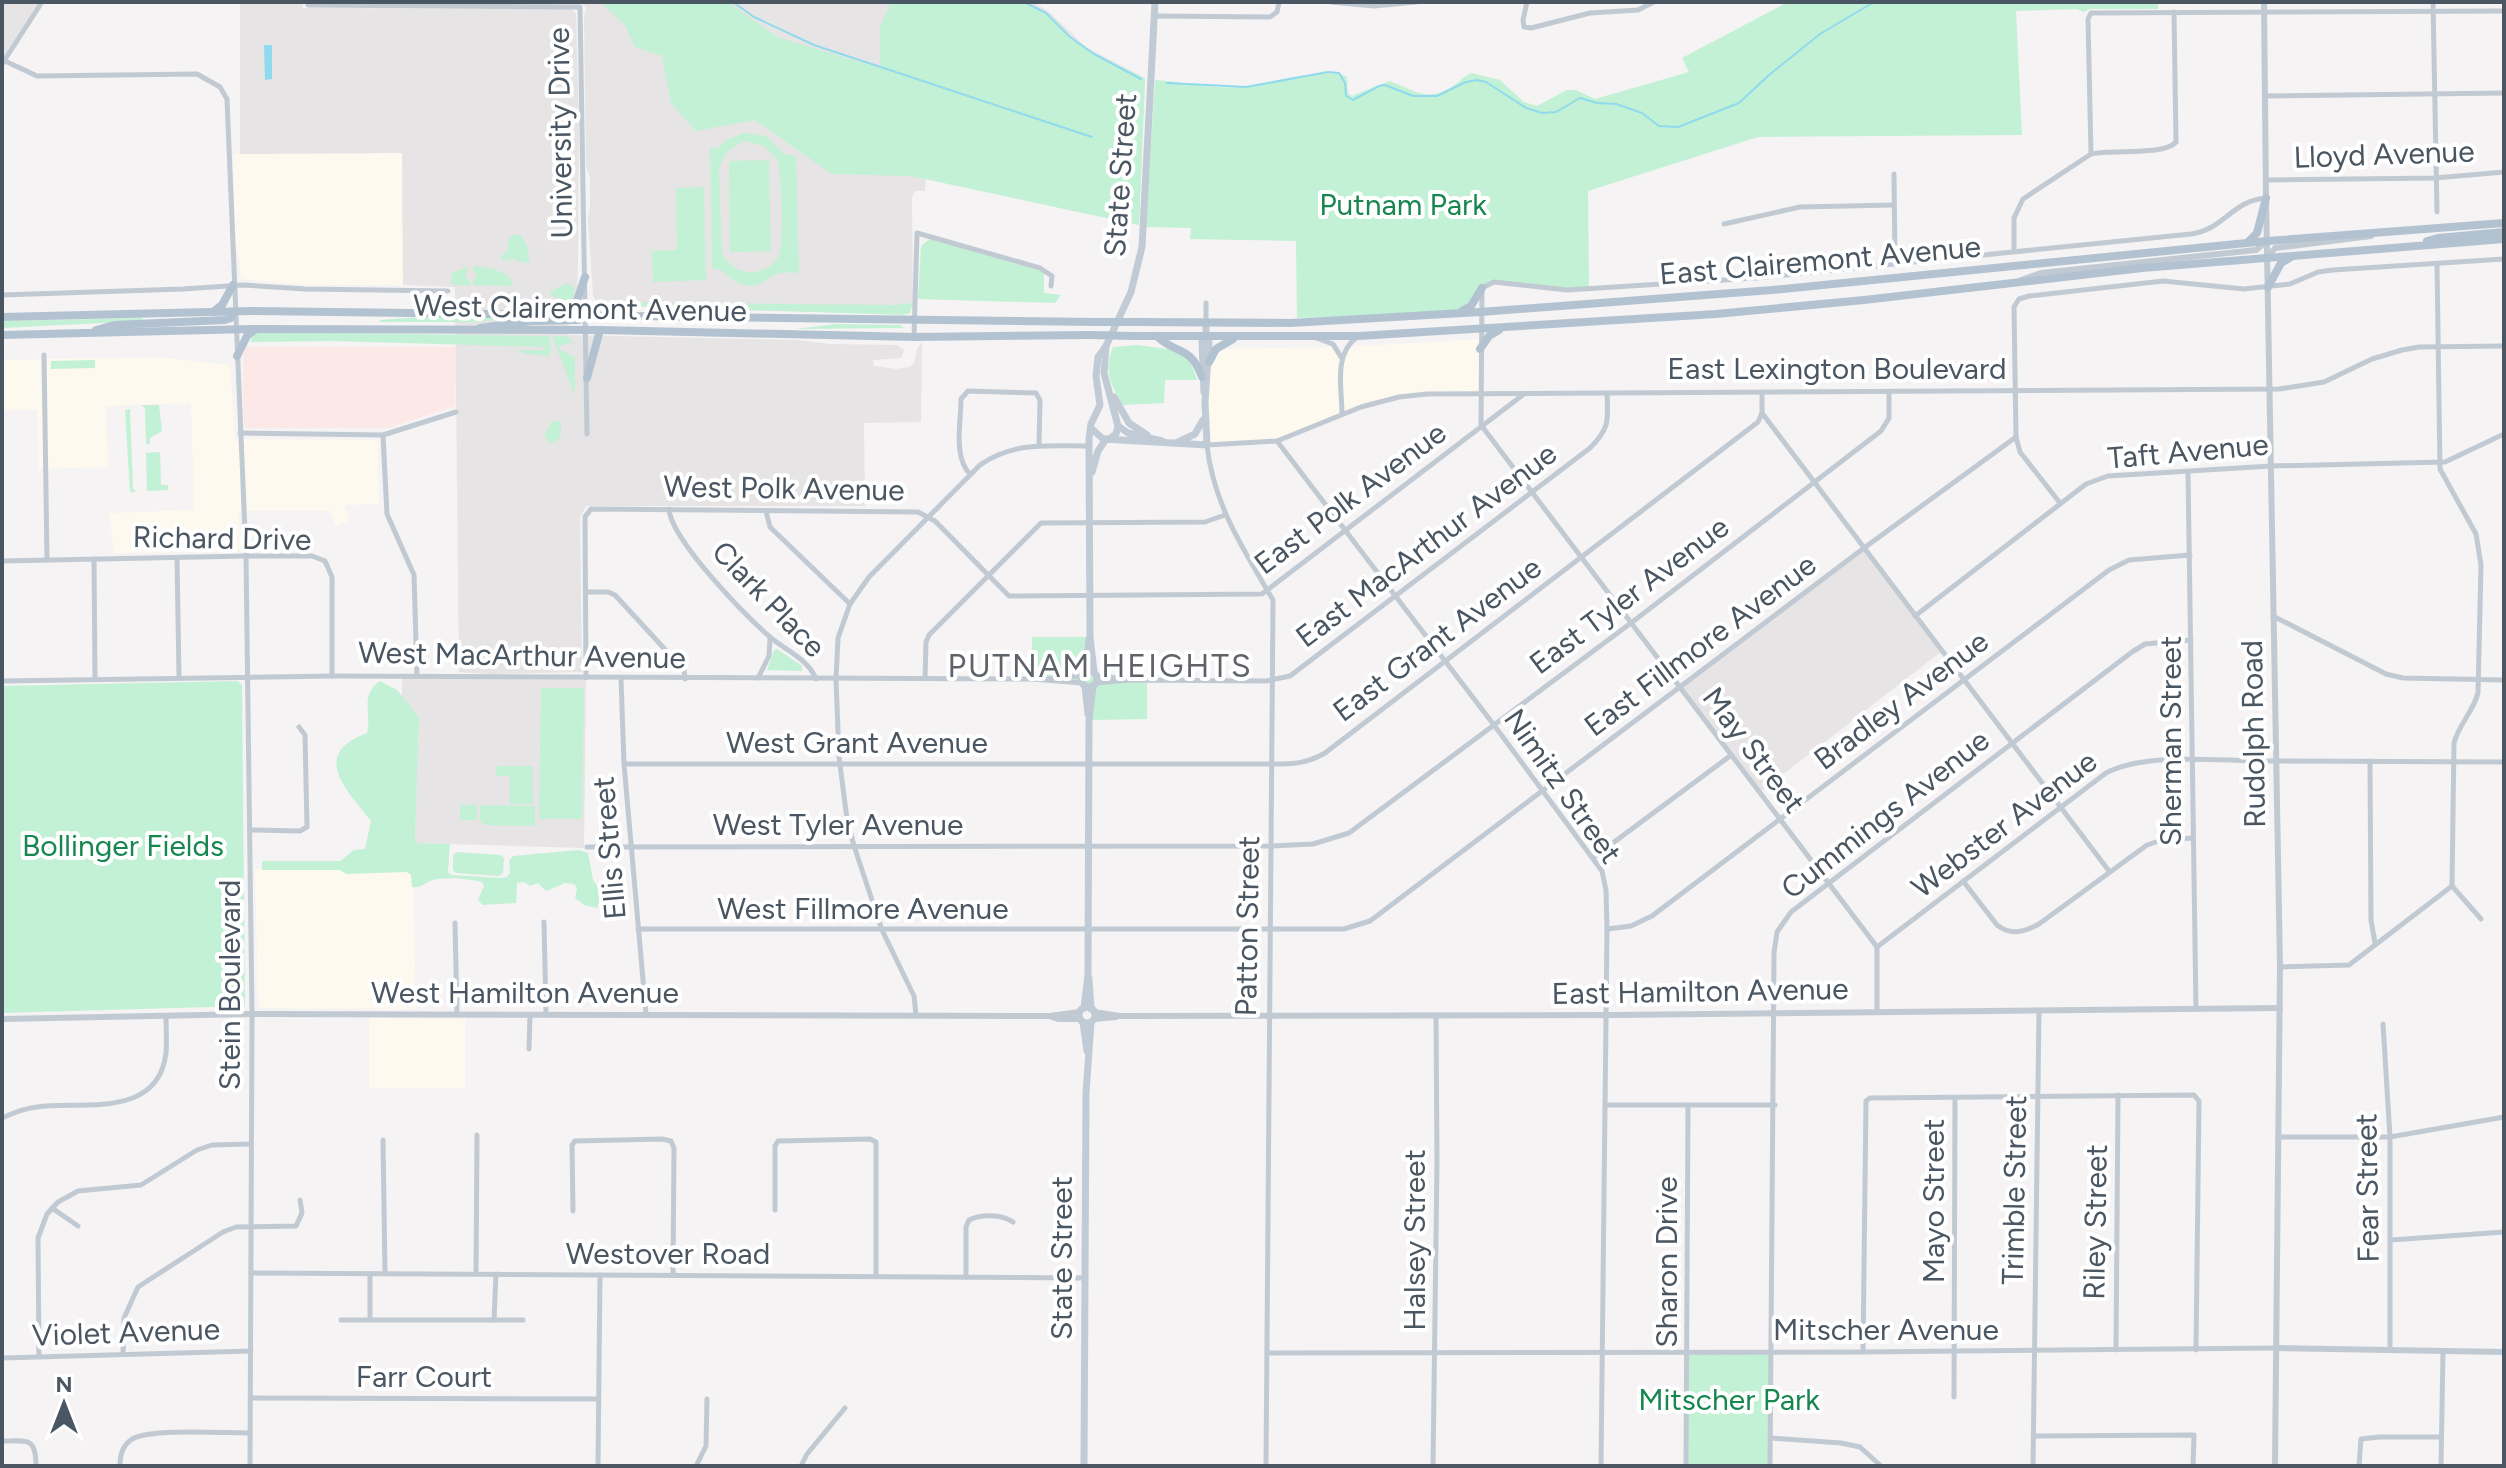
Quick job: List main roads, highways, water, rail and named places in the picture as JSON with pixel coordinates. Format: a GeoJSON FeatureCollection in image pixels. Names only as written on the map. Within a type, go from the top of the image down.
{"type":"FeatureCollection","features":[{"type":"Feature","properties":{"kind":"main road","name":"State Street"},"geometry":{"type":"LineString","coordinates":[[1117,423],[1103,367],[1106,346],[1131,292],[1142,247],[1155,2]]}},
{"type":"Feature","properties":{"kind":"main road"},"geometry":{"type":"LineString","coordinates":[[2237,244],[2254,238],[2266,198]]}},
{"type":"Feature","properties":{"kind":"main road","name":"East Clairemont Avenue"},"geometry":{"type":"LineString","coordinates":[[1139,322],[1297,323],[1458,314],[1772,290],[2267,241],[2504,223]]}},
{"type":"Feature","properties":{"kind":"main road"},"geometry":{"type":"LineString","coordinates":[[2414,245],[2438,238],[2504,232]]}},
{"type":"Feature","properties":{"kind":"main road","name":"East Clairemont Avenue"},"geometry":{"type":"LineString","coordinates":[[1157,336],[1315,338],[1716,314],[2268,257],[2504,239]]}},
{"type":"Feature","properties":{"kind":"main road"},"geometry":{"type":"LineString","coordinates":[[2268,287],[2281,263],[2300,255]]}},
{"type":"Feature","properties":{"kind":"main road"},"geometry":{"type":"LineString","coordinates":[[563,314],[575,306],[585,277]]}},
{"type":"Feature","properties":{"kind":"main road"},"geometry":{"type":"LineString","coordinates":[[213,312],[222,305],[233,285]]}},
{"type":"Feature","properties":{"kind":"main road"},"geometry":{"type":"LineString","coordinates":[[1458,314],[1471,306],[1482,288]]}},
{"type":"Feature","properties":{"kind":"main road"},"geometry":{"type":"LineString","coordinates":[[84,333],[114,325],[225,320],[231,318],[235,311]]}},
{"type":"Feature","properties":{"kind":"main road","name":"West Clairemont Avenue"},"geometry":{"type":"LineString","coordinates":[[2,317],[235,311],[1139,322]]}},
{"type":"Feature","properties":{"kind":"main road"},"geometry":{"type":"LineString","coordinates":[[468,331],[499,323],[579,320],[586,314]]}},
{"type":"Feature","properties":{"kind":"main road","name":"Patton Street"},"geometry":{"type":"LineString","coordinates":[[1206,323],[1209,342],[1205,402],[1207,445]]}},
{"type":"Feature","properties":{"kind":"main road"},"geometry":{"type":"LineString","coordinates":[[1480,349],[1489,336],[1504,327]]}},
{"type":"Feature","properties":{"kind":"main road"},"geometry":{"type":"LineString","coordinates":[[237,356],[247,336],[257,329]]}},
{"type":"Feature","properties":{"kind":"main road","name":"West Clairemont Avenue"},"geometry":{"type":"LineString","coordinates":[[2,335],[257,329],[600,330],[914,337],[1157,336]]}},
{"type":"Feature","properties":{"kind":"main road"},"geometry":{"type":"LineString","coordinates":[[587,378],[600,330]]}},
{"type":"Feature","properties":{"kind":"main road"},"geometry":{"type":"LineString","coordinates":[[1157,336],[1164,343],[1190,355],[1202,377]]}},
{"type":"Feature","properties":{"kind":"main road","name":"Patton Street"},"geometry":{"type":"LineString","coordinates":[[1205,402],[1202,342],[1206,337]]}},
{"type":"Feature","properties":{"kind":"main road"},"geometry":{"type":"LineString","coordinates":[[1209,362],[1216,349],[1235,338]]}},
{"type":"Feature","properties":{"kind":"main road","name":"State Street"},"geometry":{"type":"LineString","coordinates":[[1096,416],[1100,405],[1097,363],[1100,351],[1106,346]]}},
{"type":"Feature","properties":{"kind":"main road"},"geometry":{"type":"LineString","coordinates":[[1107,385],[1129,423],[1152,438]]}},
{"type":"Feature","properties":{"kind":"main road"},"geometry":{"type":"LineString","coordinates":[[1171,444],[1185,441],[1195,434],[1205,414]]}},
{"type":"Feature","properties":{"kind":"main road"},"geometry":{"type":"LineString","coordinates":[[1096,416],[1110,416],[1117,423],[1116,434],[1107,439],[1095,434],[1091,427],[1096,416]]}},
{"type":"Feature","properties":{"kind":"main road","name":"East Lexington Boulevard"},"geometry":{"type":"LineString","coordinates":[[1117,423],[1128,433],[1171,444]]}},
{"type":"Feature","properties":{"kind":"main road","name":"State Street"},"geometry":{"type":"LineString","coordinates":[[1084,1466],[1087,1051],[1091,1042],[1087,1015],[1091,427]]}},
{"type":"Feature","properties":{"kind":"main road","name":"State Street"},"geometry":{"type":"LineString","coordinates":[[1091,478],[1098,451],[1107,439]]}},
{"type":"Feature","properties":{"kind":"main road","name":"East Lexington Boulevard"},"geometry":{"type":"LineString","coordinates":[[1107,439],[1207,445]]}},
{"type":"Feature","properties":{"kind":"water"},"geometry":{"type":"Polygon","coordinates":[[[264,45],[272,45],[272,79],[265,80],[264,45]]]}},
{"type":"Feature","properties":{"kind":"waterway"},"geometry":{"type":"LineString","coordinates":[[733,2],[754,17],[814,45],[1092,137]]}},
{"type":"Feature","properties":{"kind":"waterway"},"geometry":{"type":"LineString","coordinates":[[1024,2],[1046,13],[1070,37],[1094,54],[1141,79]]}},
{"type":"Feature","properties":{"kind":"waterway"},"geometry":{"type":"LineString","coordinates":[[1167,83],[1246,87],[1328,72],[1339,73],[1345,83],[1346,96],[1353,100],[1385,85],[1413,96],[1437,96],[1477,80],[1486,82],[1526,108],[1542,113],[1556,112],[1580,98],[1616,104],[1642,113],[1659,126],[1678,127],[1739,103],[1820,34],[1874,2]]}},
{"type":"Feature","properties":{"kind":"district","name":"PUTNAM HEIGHTS"},"geometry":{"type":"Point","coordinates":[1100,666]}},
{"type":"Feature","properties":{"kind":"park label","name":"Putnam Park"},"geometry":{"type":"Point","coordinates":[1403,204]}},
{"type":"Feature","properties":{"kind":"park label","name":"Bollinger Fields"},"geometry":{"type":"Point","coordinates":[123,845]}},
{"type":"Feature","properties":{"kind":"park label","name":"Mitscher Park"},"geometry":{"type":"Point","coordinates":[1729,1399]}}]}
